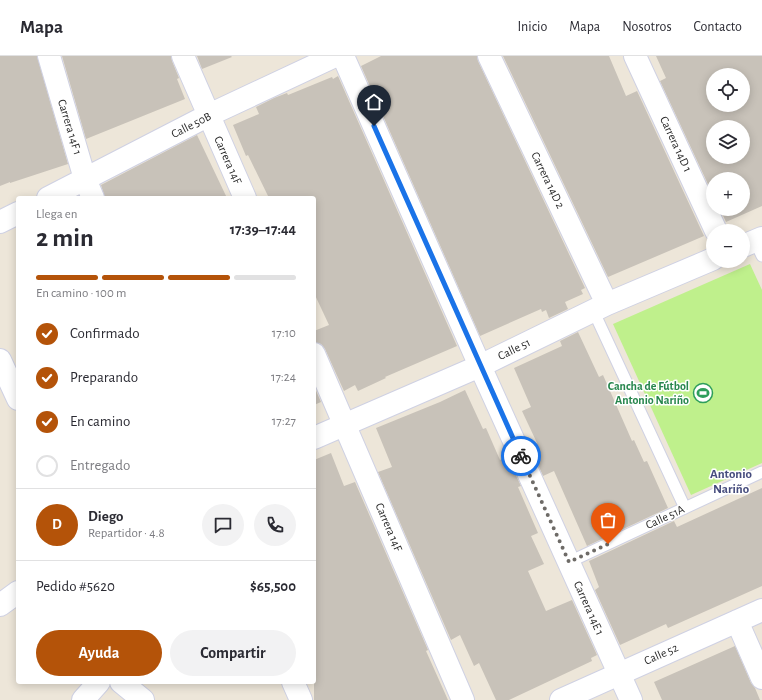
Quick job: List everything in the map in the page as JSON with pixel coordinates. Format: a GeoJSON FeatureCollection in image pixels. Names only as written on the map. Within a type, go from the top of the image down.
{"type":"FeatureCollection","features":[{"type":"Feature","properties":{"kind":"street","name":"Carrera 14F 1"},"geometry":{"type":"LineString","coordinates":[[49,56],[89,188]]}},
{"type":"Feature","properties":{"kind":"street","name":"Carrera 14F"},"geometry":{"type":"LineString","coordinates":[[183,56],[244,196]]}},
{"type":"Feature","properties":{"kind":"street","name":"Calle 50B"},"geometry":{"type":"LineString","coordinates":[[56,196],[89,188],[209,115],[336,56]]}},
{"type":"Feature","properties":{"kind":"street","name":"Carrera 14E 1"},"geometry":{"type":"LineString","coordinates":[[343,56],[480,366],[631,700]]}},
{"type":"Feature","properties":{"kind":"street","name":"Carrera 14D 2"},"geometry":{"type":"LineString","coordinates":[[489,56],[600,307]]}},
{"type":"Feature","properties":{"kind":"street","name":"Carrera 14D 1"},"geometry":{"type":"LineString","coordinates":[[635,56],[713,224]]}},
{"type":"Feature","properties":{"kind":"street"},"geometry":{"type":"LineString","coordinates":[[0,222],[16,214]]}},
{"type":"Feature","properties":{"kind":"street","name":"Calle 51"},"geometry":{"type":"LineString","coordinates":[[316,437],[480,366],[600,307],[706,262]]}},
{"type":"Feature","properties":{"kind":"street","name":"Carrera 14F"},"geometry":{"type":"LineString","coordinates":[[316,359],[463,700]]}},
{"type":"Feature","properties":{"kind":"street"},"geometry":{"type":"LineString","coordinates":[[0,360],[16,395]]}},
{"type":"Feature","properties":{"kind":"street","name":"Calle 52"},"geometry":{"type":"LineString","coordinates":[[561,700],[762,610]]}},
{"type":"Feature","properties":{"kind":"street"},"geometry":{"type":"LineString","coordinates":[[737,621],[762,678]]}},
{"type":"Feature","properties":{"kind":"street"},"geometry":{"type":"LineString","coordinates":[[83,700],[97,684]]}},
{"type":"Feature","properties":{"kind":"street"},"geometry":{"type":"LineString","coordinates":[[123,684],[143,700]]}},
{"type":"Feature","properties":{"kind":"street"},"geometry":{"type":"LineString","coordinates":[[294,684],[301,700]]}},
{"type":"Feature","properties":{"kind":"lane","name":"Carrera 14D 2"},"geometry":{"type":"LineString","coordinates":[[600,307],[685,508]]}},
{"type":"Feature","properties":{"kind":"lane","name":"Calle 51A"},"geometry":{"type":"LineString","coordinates":[[569,562],[762,472]]}},
{"type":"Feature","properties":{"kind":"green space","name":"Cancha de Fútbol Antonio Nariño"},"geometry":{"type":"Polygon","coordinates":[[[750,264],[762,290],[762,463],[691,495],[613,324],[741,268],[750,268],[750,264]]]}},
{"type":"Feature","properties":{"kind":"building"},"geometry":{"type":"Polygon","coordinates":[[[0,56],[37,56],[68,164],[0,186],[0,56]]]}},
{"type":"Feature","properties":{"kind":"building"},"geometry":{"type":"Polygon","coordinates":[[[62,56],[171,56],[179,78],[177,79],[185,99],[86,139],[62,56]]]}},
{"type":"Feature","properties":{"kind":"building"},"geometry":{"type":"Polygon","coordinates":[[[197,56],[231,56],[232,57],[202,69],[197,56]]]}},
{"type":"Feature","properties":{"kind":"building"},"geometry":{"type":"Polygon","coordinates":[[[381,56],[477,56],[478,61],[585,288],[581,290],[583,294],[565,302],[568,309],[549,318],[546,310],[542,312],[541,309],[480,336],[361,66],[381,56]]]}},
{"type":"Feature","properties":{"kind":"building"},"geometry":{"type":"Polygon","coordinates":[[[503,56],[609,56],[626,96],[637,91],[704,236],[608,277],[503,56]]]}},
{"type":"Feature","properties":{"kind":"building"},"geometry":{"type":"Polygon","coordinates":[[[656,56],[762,56],[762,206],[750,211],[750,172],[706,172],[706,180],[660,81],[666,78],[656,56]]]}},
{"type":"Feature","properties":{"kind":"building"},"geometry":{"type":"Polygon","coordinates":[[[338,76],[457,346],[385,377],[386,378],[358,391],[355,385],[344,391],[325,349],[321,344],[316,343],[316,330],[329,325],[316,297],[316,196],[268,196],[248,155],[246,156],[233,125],[259,114],[256,107],[274,98],[287,93],[288,95],[332,77],[333,79],[338,76]]]}},
{"type":"Feature","properties":{"kind":"building"},"geometry":{"type":"Polygon","coordinates":[[[197,135],[226,196],[104,196],[101,185],[197,135]]]}},
{"type":"Feature","properties":{"kind":"building"},"geometry":{"type":"Polygon","coordinates":[[[723,216],[740,216],[726,222],[723,216]]]}},
{"type":"Feature","properties":{"kind":"building"},"geometry":{"type":"Polygon","coordinates":[[[578,332],[599,377],[603,375],[632,441],[634,440],[644,462],[647,461],[668,508],[587,546],[554,471],[543,476],[530,446],[537,443],[522,411],[531,407],[514,368],[562,346],[560,341],[578,332]]]}},
{"type":"Feature","properties":{"kind":"building"},"geometry":{"type":"Polygon","coordinates":[[[465,390],[483,429],[486,428],[500,460],[507,457],[521,486],[518,487],[538,533],[531,536],[544,564],[528,571],[546,611],[572,600],[597,655],[591,658],[592,661],[509,700],[496,700],[479,663],[474,666],[460,635],[451,640],[378,472],[392,467],[376,428],[440,402],[465,390]]]}},
{"type":"Feature","properties":{"kind":"building"},"geometry":{"type":"Polygon","coordinates":[[[316,391],[321,402],[316,404],[316,391]]]}},
{"type":"Feature","properties":{"kind":"building"},"geometry":{"type":"Polygon","coordinates":[[[331,453],[344,486],[355,482],[428,650],[426,651],[448,700],[314,700],[314,684],[316,684],[316,459],[331,453]]]}},
{"type":"Feature","properties":{"kind":"building"},"geometry":{"type":"Polygon","coordinates":[[[762,488],[762,586],[668,628],[666,624],[620,645],[595,590],[599,587],[589,561],[674,521],[677,527],[762,488]]]}},
{"type":"Feature","properties":{"kind":"building"},"geometry":{"type":"Polygon","coordinates":[[[735,646],[760,700],[662,700],[654,682],[735,646]]]}},
{"type":"Feature","properties":{"kind":"way so far"},"geometry":{"type":"LineString","coordinates":[[521,456],[569,562],[608,544]]}},
{"type":"Feature","properties":{"kind":"place","name":"Cancha de Fútbol Antonio Nariño"},"geometry":{"type":"Point","coordinates":[703,393]}},
{"type":"Feature","properties":{"kind":"district","name":"Antonio Nariño"},"geometry":{"type":"Point","coordinates":[731,480]}},
{"type":"Feature","properties":{"kind":"route"},"geometry":{"type":"LineString","coordinates":[[374,126],[521,456]]}}]}
